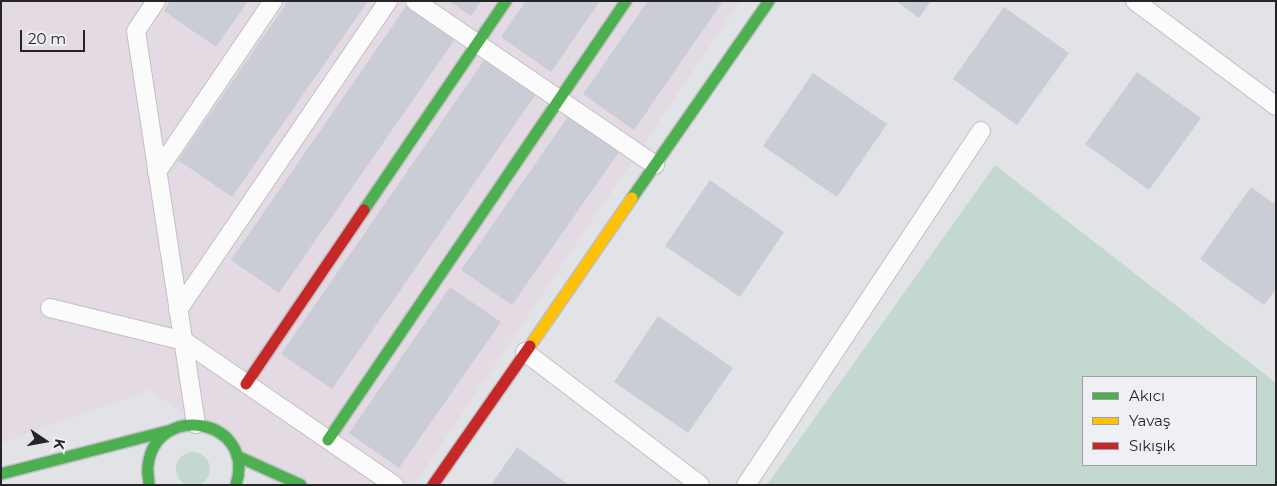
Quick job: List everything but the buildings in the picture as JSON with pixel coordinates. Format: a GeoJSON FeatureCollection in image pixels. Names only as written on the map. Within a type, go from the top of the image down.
{"type":"FeatureCollection","features":[{"type":"Feature","properties":{"kind":"street"},"geometry":{"type":"LineString","coordinates":[[156,1],[136,31],[196,424]]}},
{"type":"Feature","properties":{"kind":"street"},"geometry":{"type":"LineString","coordinates":[[157,172],[273,1]]}},
{"type":"Feature","properties":{"kind":"street"},"geometry":{"type":"LineString","coordinates":[[178,310],[388,1]]}},
{"type":"Feature","properties":{"kind":"street"},"geometry":{"type":"LineString","coordinates":[[415,1],[655,165]]}},
{"type":"Feature","properties":{"kind":"street"},"geometry":{"type":"LineString","coordinates":[[246,384],[506,1]]}},
{"type":"Feature","properties":{"kind":"street"},"geometry":{"type":"LineString","coordinates":[[328,440],[626,1]]}},
{"type":"Feature","properties":{"kind":"street"},"geometry":{"type":"LineString","coordinates":[[433,485],[769,1]]}},
{"type":"Feature","properties":{"kind":"street"},"geometry":{"type":"LineString","coordinates":[[1136,1],[1276,106]]}},
{"type":"Feature","properties":{"kind":"street"},"geometry":{"type":"LineString","coordinates":[[746,485],[981,131]]}},
{"type":"Feature","properties":{"kind":"street"},"geometry":{"type":"LineString","coordinates":[[50,308],[184,342],[394,485]]}},
{"type":"Feature","properties":{"kind":"street"},"geometry":{"type":"LineString","coordinates":[[525,352],[700,485]]}},
{"type":"Feature","properties":{"kind":"street"},"geometry":{"type":"LineString","coordinates":[[1,474],[179,426],[196,424],[214,429],[232,445],[237,456],[239,468],[236,485]]}},
{"type":"Feature","properties":{"kind":"street"},"geometry":{"type":"LineString","coordinates":[[147,484],[148,460],[152,448],[168,430]]}},
{"type":"Feature","properties":{"kind":"street"},"geometry":{"type":"LineString","coordinates":[[237,456],[301,485]]}},
{"type":"Feature","properties":{"kind":"shaded area"},"geometry":{"type":"Polygon","coordinates":[[[1,1],[740,1],[414,485],[275,485],[238,454],[150,390],[1,443],[1,1]]]}},
{"type":"Feature","properties":{"kind":"green space"},"geometry":{"type":"Polygon","coordinates":[[[995,165],[1276,383],[1276,485],[767,485],[995,165]]]}},
{"type":"Feature","properties":{"kind":"green space"},"geometry":{"type":"Polygon","coordinates":[[[193,452],[200,453],[205,457],[209,462],[209,476],[205,481],[200,485],[193,486],[186,485],[181,481],[177,476],[176,469],[177,462],[181,457],[186,453],[193,452]]]}},
{"type":"Feature","properties":{"kind":"traffic: fast"},"geometry":{"type":"LineString","coordinates":[[364,210],[506,1]]}},
{"type":"Feature","properties":{"kind":"traffic: fast"},"geometry":{"type":"LineString","coordinates":[[328,440],[626,1]]}},
{"type":"Feature","properties":{"kind":"traffic: fast"},"geometry":{"type":"LineString","coordinates":[[632,198],[769,1]]}},
{"type":"Feature","properties":{"kind":"traffic: fast"},"geometry":{"type":"LineString","coordinates":[[149,485],[148,466],[155,445],[168,432],[184,426],[202,426],[219,432],[232,445],[239,462],[236,485]]}},
{"type":"Feature","properties":{"kind":"traffic: fast"},"geometry":{"type":"LineString","coordinates":[[1,474],[168,431]]}},
{"type":"Feature","properties":{"kind":"traffic: fast"},"geometry":{"type":"LineString","coordinates":[[237,456],[301,485]]}},
{"type":"Feature","properties":{"kind":"traffic: slow"},"geometry":{"type":"LineString","coordinates":[[530,346],[632,198]]}},
{"type":"Feature","properties":{"kind":"traffic: jam"},"geometry":{"type":"LineString","coordinates":[[246,384],[364,210]]}},
{"type":"Feature","properties":{"kind":"traffic: jam"},"geometry":{"type":"LineString","coordinates":[[433,485],[530,346]]}}]}
